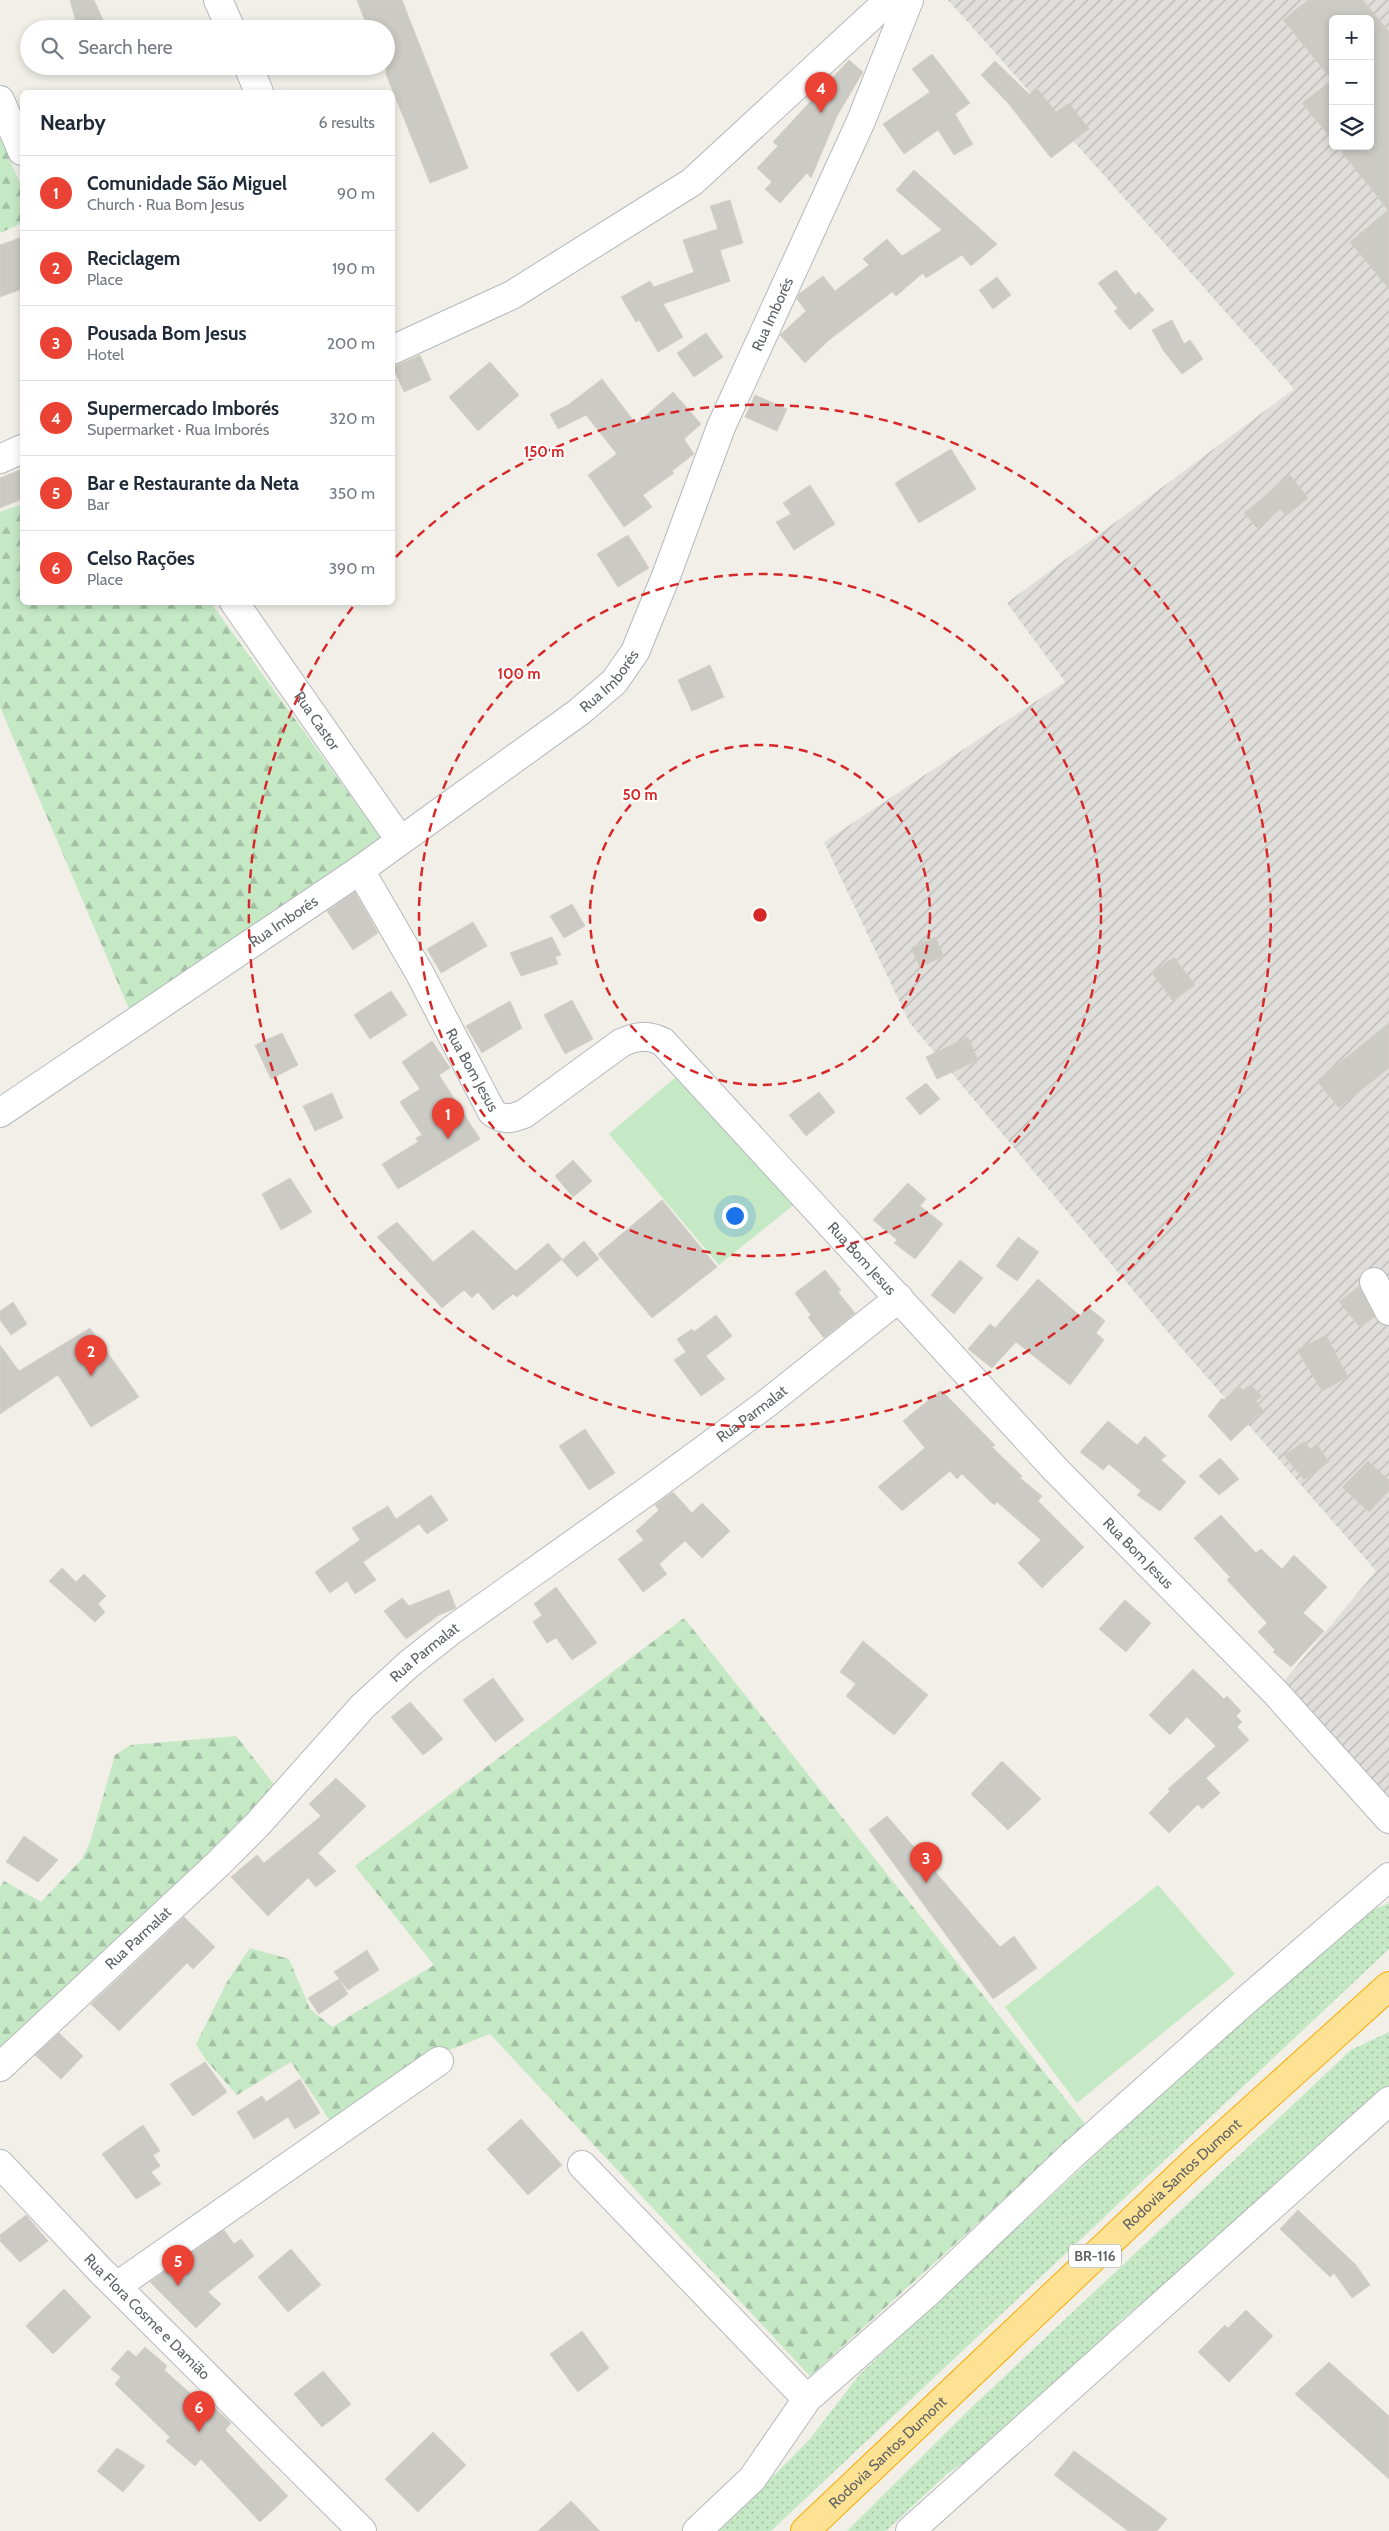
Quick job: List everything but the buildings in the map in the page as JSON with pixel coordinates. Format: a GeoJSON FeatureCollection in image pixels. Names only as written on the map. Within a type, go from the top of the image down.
{"type":"FeatureCollection","features":[{"type":"Feature","properties":{"kind":"highway","name":"Rodovia Santos Dumont"},"geometry":{"type":"LineString","coordinates":[[805,2531],[1192,2164],[1389,1986]]}},
{"type":"Feature","properties":{"kind":"street"},"geometry":{"type":"LineString","coordinates":[[218,0],[227,20]]}},
{"type":"Feature","properties":{"kind":"street"},"geometry":{"type":"LineString","coordinates":[[395,349],[512,295],[692,182],[889,0]]}},
{"type":"Feature","properties":{"kind":"street","name":"Rua Imborés"},"geometry":{"type":"LineString","coordinates":[[0,1113],[360,870],[579,712],[614,682],[635,652],[666,576],[720,426],[861,120],[909,0]]}},
{"type":"Feature","properties":{"kind":"street"},"geometry":{"type":"LineString","coordinates":[[252,75],[258,90]]}},
{"type":"Feature","properties":{"kind":"street"},"geometry":{"type":"LineString","coordinates":[[0,100],[20,146]]}},
{"type":"Feature","properties":{"kind":"street"},"geometry":{"type":"LineString","coordinates":[[0,459],[20,450]]}},
{"type":"Feature","properties":{"kind":"street","name":"Rua Castor"},"geometry":{"type":"LineString","coordinates":[[236,605],[400,840]]}},
{"type":"Feature","properties":{"kind":"street","name":"Rua Bom Jesus"},"geometry":{"type":"LineString","coordinates":[[360,870],[420,972],[492,1112],[499,1118],[514,1118],[524,1114],[620,1043],[632,1038],[653,1037],[664,1042],[1056,1470],[1275,1692],[1389,1819]]}},
{"type":"Feature","properties":{"kind":"street"},"geometry":{"type":"LineString","coordinates":[[1374,1282],[1389,1311]]}},
{"type":"Feature","properties":{"kind":"street","name":"Rua Parmalat"},"geometry":{"type":"LineString","coordinates":[[0,2067],[226,1857],[363,1706],[408,1664],[452,1630],[641,1496],[766,1404],[899,1298]]}},
{"type":"Feature","properties":{"kind":"street"},"geometry":{"type":"LineString","coordinates":[[696,2531],[752,2479],[807,2399],[925,2295],[1072,2155],[1244,2002],[1389,1877]]}},
{"type":"Feature","properties":{"kind":"street"},"geometry":{"type":"LineString","coordinates":[[117,2286],[439,2061]]}},
{"type":"Feature","properties":{"kind":"street"},"geometry":{"type":"LineString","coordinates":[[910,2531],[1389,2101]]}},
{"type":"Feature","properties":{"kind":"street","name":"Rua Flora Cosme e Damião"},"geometry":{"type":"LineString","coordinates":[[0,2164],[117,2286],[362,2531]]}},
{"type":"Feature","properties":{"kind":"street"},"geometry":{"type":"LineString","coordinates":[[582,2165],[807,2399]]}},
{"type":"Feature","properties":{"kind":"shaded area"},"geometry":{"type":"Polygon","coordinates":[[[948,0],[1389,0],[1389,1806],[1275,1692],[1376,1571],[1177,1343],[909,1022],[824,842],[1065,682],[1007,603],[1294,389],[948,0]]]}},
{"type":"Feature","properties":{"kind":"green space"},"geometry":{"type":"Polygon","coordinates":[[[0,137],[20,183],[20,224],[0,233],[0,137]]]}},
{"type":"Feature","properties":{"kind":"green space"},"geometry":{"type":"Polygon","coordinates":[[[20,505],[20,605],[212,605],[384,842],[129,1009],[0,707],[0,512],[20,505]]]}},
{"type":"Feature","properties":{"kind":"green space"},"geometry":{"type":"Polygon","coordinates":[[[684,1070],[796,1203],[719,1265],[609,1134],[684,1070]]]}},
{"type":"Feature","properties":{"kind":"green space"},"geometry":{"type":"Polygon","coordinates":[[[684,1618],[1086,2125],[810,2376],[490,2034],[434,2056],[334,2127],[291,2062],[237,2095],[206,2060],[196,2044],[227,1982],[250,1948],[289,1959],[310,2009],[332,2027],[434,1965],[355,1866],[684,1618]]]}},
{"type":"Feature","properties":{"kind":"green space"},"geometry":{"type":"Polygon","coordinates":[[[236,1736],[277,1788],[0,2055],[0,1887],[4,1881],[41,1902],[82,1859],[90,1842],[115,1755],[131,1745],[236,1736]]]}},
{"type":"Feature","properties":{"kind":"green space"},"geometry":{"type":"Polygon","coordinates":[[[1158,1885],[1235,1974],[1077,2103],[1005,2007],[1158,1885]]]}},
{"type":"Feature","properties":{"kind":"green space"},"geometry":{"type":"Polygon","coordinates":[[[1389,1903],[1389,1949],[771,2531],[719,2531],[810,2439],[859,2375],[1256,2005],[1303,1964],[1373,1910],[1389,1903]]]}},
{"type":"Feature","properties":{"kind":"green space"},"geometry":{"type":"Polygon","coordinates":[[[1389,2032],[1389,2099],[1120,2321],[1078,2368],[992,2444],[947,2474],[886,2531],[847,2531],[971,2408],[1351,2050],[1389,2032]]]}},
{"type":"Feature","properties":{"kind":"place","name":"Supermercado Imborés"},"geometry":{"type":"Point","coordinates":[821,113]}},
{"type":"Feature","properties":{"kind":"place","name":"Comunidade São Miguel"},"geometry":{"type":"Point","coordinates":[448,1139]}},
{"type":"Feature","properties":{"kind":"place","name":"Reciclagem"},"geometry":{"type":"Point","coordinates":[91,1376]}},
{"type":"Feature","properties":{"kind":"place","name":"Pousada Bom Jesus"},"geometry":{"type":"Point","coordinates":[926,1883]}},
{"type":"Feature","properties":{"kind":"place","name":"Bar e Restaurante da Neta"},"geometry":{"type":"Point","coordinates":[178,2286]}},
{"type":"Feature","properties":{"kind":"place","name":"Celso Rações"},"geometry":{"type":"Point","coordinates":[199,2432]}}]}
